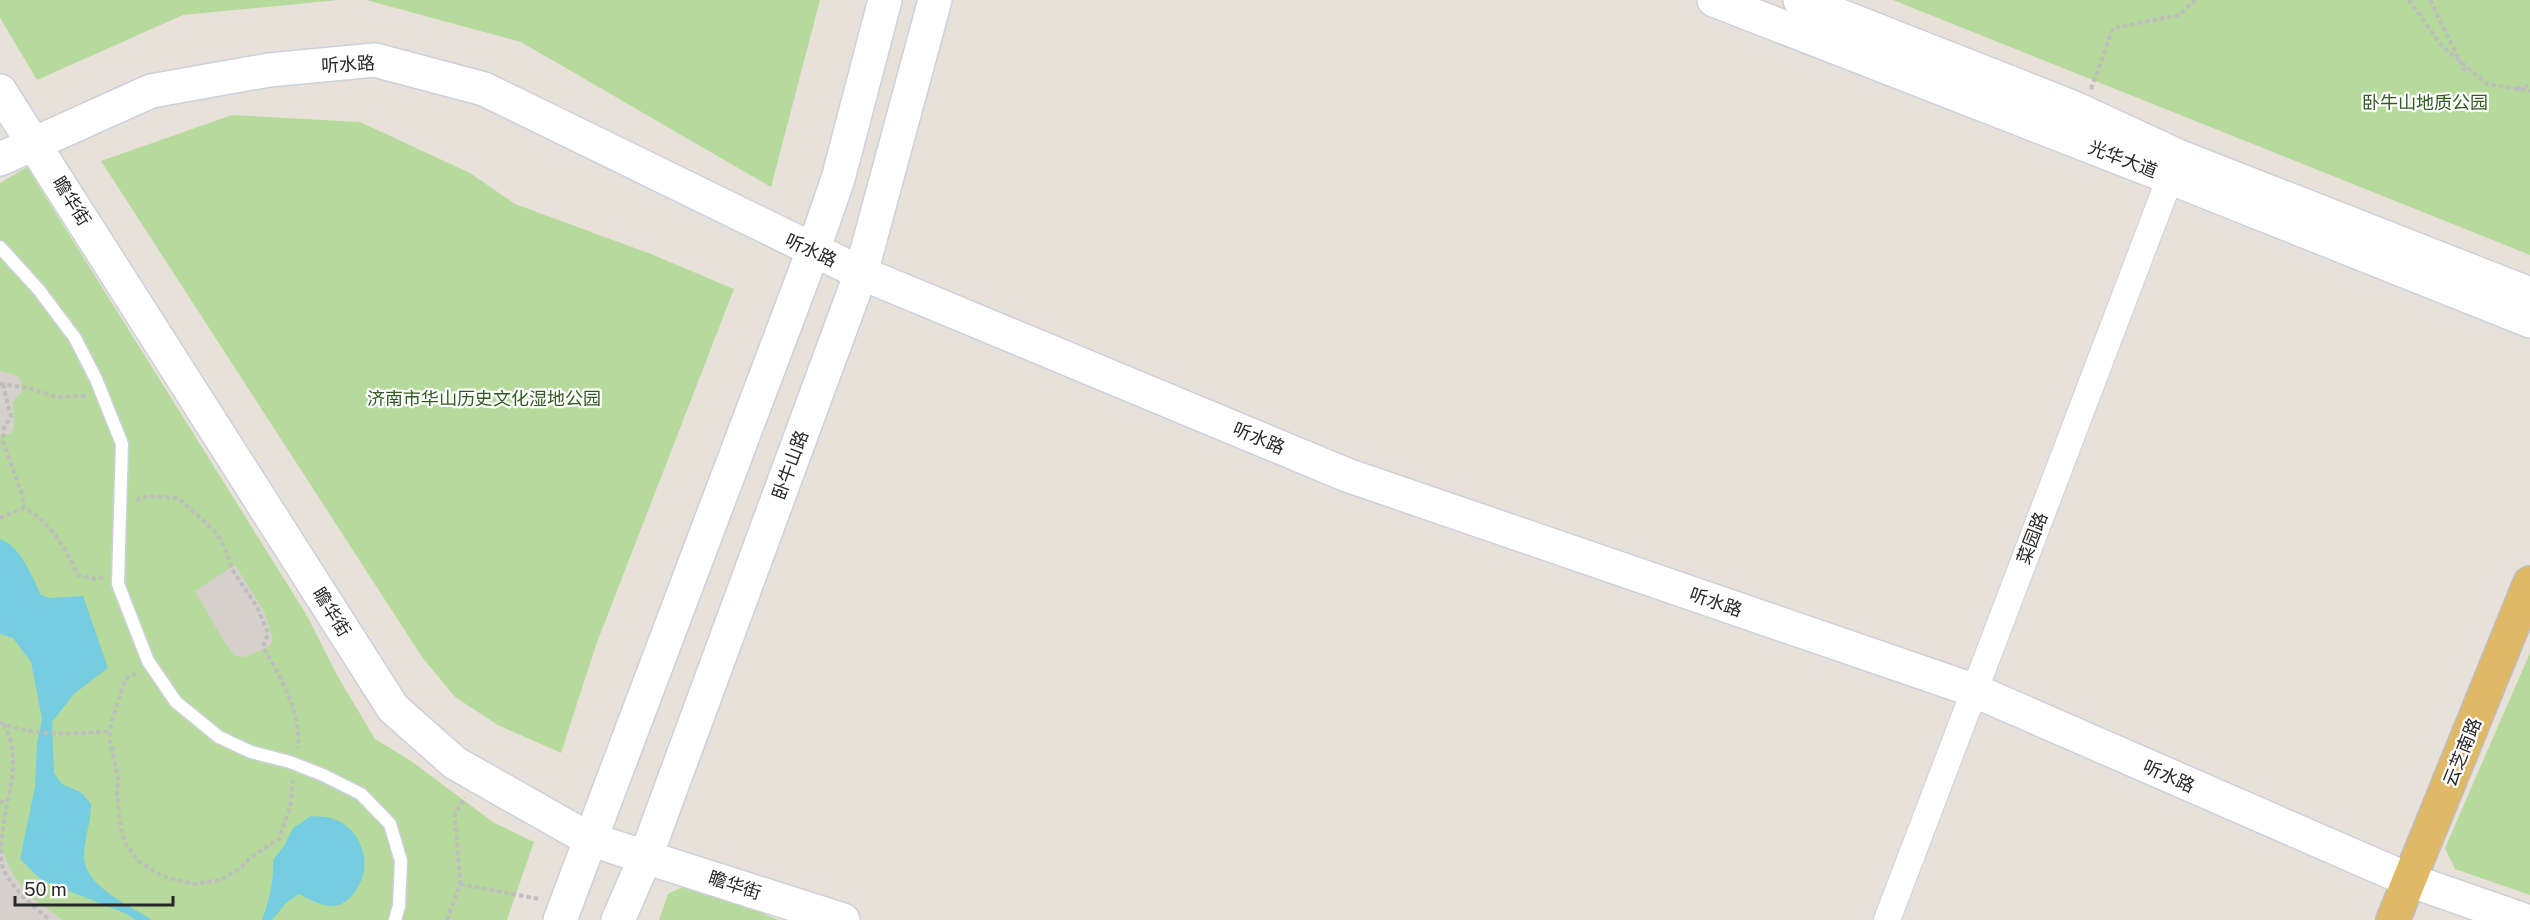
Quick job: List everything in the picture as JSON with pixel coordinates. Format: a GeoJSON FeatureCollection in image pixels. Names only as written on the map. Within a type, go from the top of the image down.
{"type":"FeatureCollection","features":[{"type":"Feature","properties":{"kind":"main road","name":"云芝南路"},"geometry":{"type":"LineString","coordinates":[[2393,920],[2530,583]]}},
{"type":"Feature","properties":{"kind":"street"},"geometry":{"type":"LineString","coordinates":[[562,912],[813,251],[838,179],[885,0]]}},
{"type":"Feature","properties":{"kind":"street","name":"卧牛山路"},"geometry":{"type":"LineString","coordinates":[[618,920],[646,856],[861,273],[935,0]]}},
{"type":"Feature","properties":{"kind":"street","name":"光华大道"},"geometry":{"type":"LineString","coordinates":[[1714,0],[2530,294]]}},
{"type":"Feature","properties":{"kind":"street","name":"光华大道"},"geometry":{"type":"LineString","coordinates":[[1800,0],[2072,107],[2174,167],[2530,321]]}},
{"type":"Feature","properties":{"kind":"street","name":"听水路"},"geometry":{"type":"LineString","coordinates":[[0,159],[151,91],[269,70],[375,60],[484,89],[861,273],[1347,475],[1973,690],[2409,880],[2524,920]]}},
{"type":"Feature","properties":{"kind":"street","name":"瞻华街"},"geometry":{"type":"LineString","coordinates":[[0,91],[393,708],[455,763],[589,839],[843,920]]}},
{"type":"Feature","properties":{"kind":"street","name":"菜园路"},"geometry":{"type":"LineString","coordinates":[[1887,920],[2174,167]]}},
{"type":"Feature","properties":{"kind":"lane"},"geometry":{"type":"LineString","coordinates":[[0,247],[39,290],[75,338],[103,395],[122,444],[118,584],[148,661],[176,702],[219,737],[251,752],[290,762],[323,775],[361,794],[390,824],[401,861],[399,906],[395,920]]}},
{"type":"Feature","properties":{"kind":"path"},"geometry":{"type":"LineString","coordinates":[[2091,89],[2113,28],[2179,15],[2195,0]]}},
{"type":"Feature","properties":{"kind":"path"},"geometry":{"type":"LineString","coordinates":[[2409,0],[2441,45],[2487,84],[2530,91]]}},
{"type":"Feature","properties":{"kind":"path"},"geometry":{"type":"LineString","coordinates":[[2430,0],[2464,69],[2510,90],[2530,86]]}},
{"type":"Feature","properties":{"kind":"path"},"geometry":{"type":"LineString","coordinates":[[24,508],[22,494],[3,442],[2,426],[11,417],[1,384],[29,388],[56,397],[103,395]]}},
{"type":"Feature","properties":{"kind":"path"},"geometry":{"type":"LineString","coordinates":[[0,518],[24,508]]}},
{"type":"Feature","properties":{"kind":"path"},"geometry":{"type":"LineString","coordinates":[[24,508],[39,516],[62,543],[78,575],[96,579]]}},
{"type":"Feature","properties":{"kind":"path"},"geometry":{"type":"LineString","coordinates":[[2,723],[25,729],[72,735],[111,731]]}},
{"type":"Feature","properties":{"kind":"path"},"geometry":{"type":"LineString","coordinates":[[2,723],[12,740],[14,768],[6,804],[1,860],[16,889],[51,920]]}},
{"type":"Feature","properties":{"kind":"path"},"geometry":{"type":"LineString","coordinates":[[447,920],[460,884],[455,814],[476,775]]}},
{"type":"Feature","properties":{"kind":"path"},"geometry":{"type":"LineString","coordinates":[[0,801],[6,804]]}},
{"type":"Feature","properties":{"kind":"path"},"geometry":{"type":"LineString","coordinates":[[460,884],[562,912]]}},
{"type":"Feature","properties":{"kind":"green space"},"geometry":{"type":"Polygon","coordinates":[[[0,0],[338,0],[183,15],[37,80],[0,18],[0,0]]]}},
{"type":"Feature","properties":{"kind":"green space"},"geometry":{"type":"Polygon","coordinates":[[[366,0],[820,0],[771,187],[521,42],[366,0]]]}},
{"type":"Feature","properties":{"kind":"green space","name":"卧牛山地质公园"},"geometry":{"type":"Polygon","coordinates":[[[1893,0],[2530,0],[2530,255],[1893,0]]]}},
{"type":"Feature","properties":{"kind":"green space","name":"济南市华山历史文化湿地公园"},"geometry":{"type":"Polygon","coordinates":[[[232,115],[360,122],[470,173],[515,204],[651,254],[734,289],[596,645],[561,753],[498,725],[455,697],[422,657],[101,161],[232,115]]]}},
{"type":"Feature","properties":{"kind":"green space"},"geometry":{"type":"Polygon","coordinates":[[[27,167],[306,614],[337,675],[375,739],[411,761],[493,822],[534,842],[507,920],[0,920],[0,183],[27,167]]]}},
{"type":"Feature","properties":{"kind":"green space"},"geometry":{"type":"Polygon","coordinates":[[[2530,653],[2530,895],[2455,869],[2445,848],[2530,653]]]}},
{"type":"Feature","properties":{"kind":"green space"},"geometry":{"type":"Polygon","coordinates":[[[687,885],[696,885],[778,920],[659,920],[668,894],[687,885]]]}},
{"type":"Feature","properties":{"kind":"shaded area"},"geometry":{"type":"Polygon","coordinates":[[[0,371],[14,374],[20,379],[22,392],[13,402],[14,428],[10,434],[0,434],[0,371]]]}},
{"type":"Feature","properties":{"kind":"shaded area"},"geometry":{"type":"Polygon","coordinates":[[[235,565],[264,611],[273,639],[270,646],[245,657],[236,656],[225,643],[195,591],[235,565]]]}},
{"type":"Feature","properties":{"kind":"shaded area"},"geometry":{"type":"Polygon","coordinates":[[[0,852],[14,876],[33,899],[63,920],[0,920],[0,852]]]}},
{"type":"Feature","properties":{"kind":"water"},"geometry":{"type":"Polygon","coordinates":[[[0,539],[7,542],[20,555],[41,595],[50,598],[83,596],[108,668],[74,694],[52,722],[54,773],[62,784],[82,793],[91,804],[84,854],[85,865],[91,876],[120,901],[152,920],[135,920],[127,914],[41,880],[20,859],[35,787],[37,743],[42,719],[31,662],[13,638],[0,634],[0,539]]]}},
{"type":"Feature","properties":{"kind":"water"},"geometry":{"type":"Polygon","coordinates":[[[311,816],[334,819],[351,830],[357,839],[364,858],[362,878],[358,887],[348,900],[334,906],[318,903],[299,894],[286,903],[272,920],[262,920],[273,875],[273,860],[284,846],[293,828],[311,816]]]}}]}
